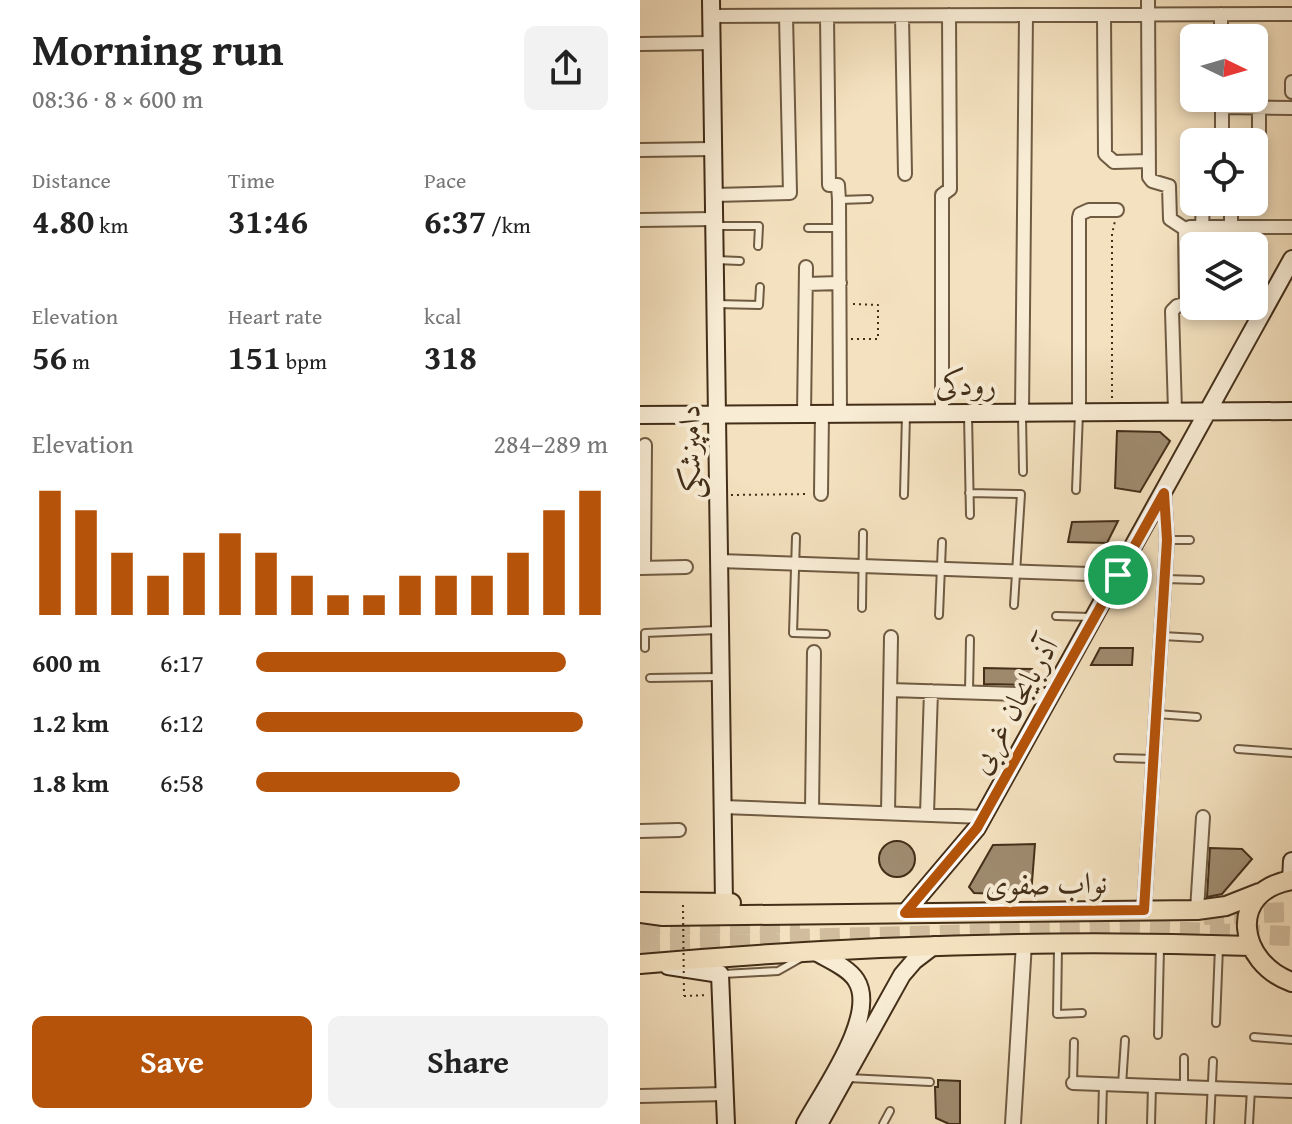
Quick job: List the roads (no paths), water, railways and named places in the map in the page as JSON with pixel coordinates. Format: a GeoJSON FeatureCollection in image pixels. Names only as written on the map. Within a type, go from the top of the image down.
{"type":"FeatureCollection","features":[{"type":"Feature","properties":{"kind":"main road","name":"دامپزشکی"},"geometry":{"type":"LineString","coordinates":[[711,8],[724,903]]}},
{"type":"Feature","properties":{"kind":"main road","name":"آذربایجان غربی"},"geometry":{"type":"LineString","coordinates":[[905,913],[967,841],[983,817],[1292,259]]}},
{"type":"Feature","properties":{"kind":"main road","name":"رودکی"},"geometry":{"type":"LineString","coordinates":[[640,415],[1292,411]]}},
{"type":"Feature","properties":{"kind":"main road"},"geometry":{"type":"LineString","coordinates":[[1292,861],[1292,880]]}},
{"type":"Feature","properties":{"kind":"main road","name":"نواب صفوی"},"geometry":{"type":"LineString","coordinates":[[640,913],[663,916],[1197,910],[1226,906],[1272,885],[1292,880]]}},
{"type":"Feature","properties":{"kind":"main road"},"geometry":{"type":"LineString","coordinates":[[1259,893],[1247,914],[1251,946],[1268,969],[1292,982]]}},
{"type":"Feature","properties":{"kind":"main road"},"geometry":{"type":"LineString","coordinates":[[640,902],[831,905],[865,913]]}},
{"type":"Feature","properties":{"kind":"main road"},"geometry":{"type":"LineString","coordinates":[[1062,943],[1067,910]]}},
{"type":"Feature","properties":{"kind":"main road","name":"نواب صفوی"},"geometry":{"type":"LineString","coordinates":[[644,964],[935,945],[1062,943],[1251,946]]}},
{"type":"Feature","properties":{"kind":"main road"},"geometry":{"type":"LineString","coordinates":[[819,1124],[902,975],[935,945]]}},
{"type":"Feature","properties":{"kind":"main road"},"geometry":{"type":"LineString","coordinates":[[805,1124],[856,1033],[861,1005],[857,980],[814,951]]}},
{"type":"Feature","properties":{"kind":"main road"},"geometry":{"type":"LineString","coordinates":[[644,964],[720,974],[726,1124]]}},
{"type":"Feature","properties":{"kind":"street"},"geometry":{"type":"LineString","coordinates":[[1012,0],[1012,15]]}},
{"type":"Feature","properties":{"kind":"street"},"geometry":{"type":"LineString","coordinates":[[1065,0],[1066,15]]}},
{"type":"Feature","properties":{"kind":"street"},"geometry":{"type":"LineString","coordinates":[[1148,0],[1150,179],[1169,186],[1170,219],[1185,229],[1292,227]]}},
{"type":"Feature","properties":{"kind":"street"},"geometry":{"type":"LineString","coordinates":[[1189,0],[1189,14]]}},
{"type":"Feature","properties":{"kind":"street"},"geometry":{"type":"LineString","coordinates":[[1267,14],[1268,0]]}},
{"type":"Feature","properties":{"kind":"street"},"geometry":{"type":"LineString","coordinates":[[711,8],[786,16],[1292,14]]}},
{"type":"Feature","properties":{"kind":"street"},"geometry":{"type":"LineString","coordinates":[[1221,14],[1221,24]]}},
{"type":"Feature","properties":{"kind":"street"},"geometry":{"type":"LineString","coordinates":[[942,413],[942,195],[950,189],[949,15]]}},
{"type":"Feature","properties":{"kind":"street"},"geometry":{"type":"LineString","coordinates":[[1022,412],[1026,15]]}},
{"type":"Feature","properties":{"kind":"street"},"geometry":{"type":"LineString","coordinates":[[1104,15],[1105,154],[1114,162],[1149,161]]}},
{"type":"Feature","properties":{"kind":"street"},"geometry":{"type":"LineString","coordinates":[[714,195],[790,193],[786,16]]}},
{"type":"Feature","properties":{"kind":"street"},"geometry":{"type":"LineString","coordinates":[[827,16],[829,185],[838,185],[839,200],[840,413]]}},
{"type":"Feature","properties":{"kind":"street"},"geometry":{"type":"LineString","coordinates":[[902,16],[905,174]]}},
{"type":"Feature","properties":{"kind":"street"},"geometry":{"type":"LineString","coordinates":[[640,44],[712,43]]}},
{"type":"Feature","properties":{"kind":"street"},"geometry":{"type":"LineString","coordinates":[[1292,82],[1292,92]]}},
{"type":"Feature","properties":{"kind":"street"},"geometry":{"type":"LineString","coordinates":[[1268,108],[1292,108]]}},
{"type":"Feature","properties":{"kind":"street"},"geometry":{"type":"LineString","coordinates":[[640,150],[713,149]]}},
{"type":"Feature","properties":{"kind":"street"},"geometry":{"type":"LineString","coordinates":[[1079,412],[1079,218],[1080,214],[1089,210],[1117,210]]}},
{"type":"Feature","properties":{"kind":"street"},"geometry":{"type":"LineString","coordinates":[[1202,216],[1202,227]]}},
{"type":"Feature","properties":{"kind":"street"},"geometry":{"type":"LineString","coordinates":[[1231,216],[1231,227]]}},
{"type":"Feature","properties":{"kind":"street"},"geometry":{"type":"LineString","coordinates":[[640,220],[714,222]]}},
{"type":"Feature","properties":{"kind":"street"},"geometry":{"type":"LineString","coordinates":[[1175,411],[1172,311],[1186,300],[1185,229]]}},
{"type":"Feature","properties":{"kind":"street"},"geometry":{"type":"LineString","coordinates":[[804,414],[806,267]]}},
{"type":"Feature","properties":{"kind":"street"},"geometry":{"type":"LineString","coordinates":[[806,284],[840,283]]}},
{"type":"Feature","properties":{"kind":"street"},"geometry":{"type":"LineString","coordinates":[[821,494],[822,413]]}},
{"type":"Feature","properties":{"kind":"street"},"geometry":{"type":"LineString","coordinates":[[645,445],[642,568],[686,567]]}},
{"type":"Feature","properties":{"kind":"street"},"geometry":{"type":"LineString","coordinates":[[1144,910],[1167,540],[1164,493]]}},
{"type":"Feature","properties":{"kind":"street"},"geometry":{"type":"LineString","coordinates":[[719,561],[1118,575]]}},
{"type":"Feature","properties":{"kind":"street"},"geometry":{"type":"LineString","coordinates":[[888,812],[891,637]]}},
{"type":"Feature","properties":{"kind":"street"},"geometry":{"type":"LineString","coordinates":[[812,810],[814,652]]}},
{"type":"Feature","properties":{"kind":"street"},"geometry":{"type":"LineString","coordinates":[[890,690],[1051,695]]}},
{"type":"Feature","properties":{"kind":"street"},"geometry":{"type":"LineString","coordinates":[[927,814],[931,691]]}},
{"type":"Feature","properties":{"kind":"street"},"geometry":{"type":"LineString","coordinates":[[723,807],[983,817]]}},
{"type":"Feature","properties":{"kind":"street"},"geometry":{"type":"LineString","coordinates":[[1197,910],[1203,817]]}},
{"type":"Feature","properties":{"kind":"street"},"geometry":{"type":"LineString","coordinates":[[640,831],[679,830]]}},
{"type":"Feature","properties":{"kind":"street"},"geometry":{"type":"LineString","coordinates":[[1013,1124],[1024,943]]}},
{"type":"Feature","properties":{"kind":"street"},"geometry":{"type":"LineString","coordinates":[[1073,1083],[1292,1091]]}},
{"type":"Feature","properties":{"kind":"street"},"geometry":{"type":"LineString","coordinates":[[640,1096],[725,1094]]}},
{"type":"Feature","properties":{"kind":"lane"},"geometry":{"type":"LineString","coordinates":[[839,200],[869,199]]}},
{"type":"Feature","properties":{"kind":"lane"},"geometry":{"type":"LineString","coordinates":[[714,222],[759,226],[758,246]]}},
{"type":"Feature","properties":{"kind":"lane"},"geometry":{"type":"LineString","coordinates":[[808,228],[839,228]]}},
{"type":"Feature","properties":{"kind":"lane"},"geometry":{"type":"LineString","coordinates":[[715,260],[740,261]]}},
{"type":"Feature","properties":{"kind":"lane"},"geometry":{"type":"LineString","coordinates":[[714,304],[759,305],[760,287]]}},
{"type":"Feature","properties":{"kind":"lane"},"geometry":{"type":"LineString","coordinates":[[968,412],[970,515]]}},
{"type":"Feature","properties":{"kind":"lane"},"geometry":{"type":"LineString","coordinates":[[1022,412],[1023,472]]}},
{"type":"Feature","properties":{"kind":"lane"},"geometry":{"type":"LineString","coordinates":[[1076,490],[1079,412]]}},
{"type":"Feature","properties":{"kind":"lane"},"geometry":{"type":"LineString","coordinates":[[904,495],[906,413]]}},
{"type":"Feature","properties":{"kind":"lane"},"geometry":{"type":"LineString","coordinates":[[969,493],[1021,494],[1014,605]]}},
{"type":"Feature","properties":{"kind":"lane"},"geometry":{"type":"LineString","coordinates":[[862,608],[863,533]]}},
{"type":"Feature","properties":{"kind":"lane"},"geometry":{"type":"LineString","coordinates":[[796,537],[793,633],[826,634]]}},
{"type":"Feature","properties":{"kind":"lane"},"geometry":{"type":"LineString","coordinates":[[1167,540],[1190,540]]}},
{"type":"Feature","properties":{"kind":"lane"},"geometry":{"type":"LineString","coordinates":[[939,615],[942,542]]}},
{"type":"Feature","properties":{"kind":"lane"},"geometry":{"type":"LineString","coordinates":[[1165,579],[1200,580]]}},
{"type":"Feature","properties":{"kind":"lane"},"geometry":{"type":"LineString","coordinates":[[1056,616],[1094,617]]}},
{"type":"Feature","properties":{"kind":"lane"},"geometry":{"type":"LineString","coordinates":[[645,648],[645,633],[720,630]]}},
{"type":"Feature","properties":{"kind":"lane"},"geometry":{"type":"LineString","coordinates":[[1161,636],[1199,638]]}},
{"type":"Feature","properties":{"kind":"lane"},"geometry":{"type":"LineString","coordinates":[[969,692],[970,639]]}},
{"type":"Feature","properties":{"kind":"lane"},"geometry":{"type":"LineString","coordinates":[[650,678],[721,677]]}},
{"type":"Feature","properties":{"kind":"lane"},"geometry":{"type":"LineString","coordinates":[[1157,714],[1197,717]]}},
{"type":"Feature","properties":{"kind":"lane"},"geometry":{"type":"LineString","coordinates":[[1238,749],[1292,753]]}},
{"type":"Feature","properties":{"kind":"lane"},"geometry":{"type":"LineString","coordinates":[[1118,758],[1154,759]]}},
{"type":"Feature","properties":{"kind":"lane"},"geometry":{"type":"LineString","coordinates":[[1062,943],[1057,1014],[1082,1013]]}},
{"type":"Feature","properties":{"kind":"lane"},"geometry":{"type":"LineString","coordinates":[[1158,1035],[1160,944]]}},
{"type":"Feature","properties":{"kind":"lane"},"geometry":{"type":"LineString","coordinates":[[1216,1023],[1219,945]]}},
{"type":"Feature","properties":{"kind":"lane"},"geometry":{"type":"LineString","coordinates":[[720,974],[778,971],[814,951]]}},
{"type":"Feature","properties":{"kind":"lane"},"geometry":{"type":"LineString","coordinates":[[1254,1037],[1292,1040]]}},
{"type":"Feature","properties":{"kind":"lane"},"geometry":{"type":"LineString","coordinates":[[1122,1085],[1125,1040]]}},
{"type":"Feature","properties":{"kind":"lane"},"geometry":{"type":"LineString","coordinates":[[1073,1083],[1074,1042]]}},
{"type":"Feature","properties":{"kind":"lane"},"geometry":{"type":"LineString","coordinates":[[1184,1058],[1184,1087]]}},
{"type":"Feature","properties":{"kind":"lane"},"geometry":{"type":"LineString","coordinates":[[1210,1124],[1213,1061]]}},
{"type":"Feature","properties":{"kind":"lane"},"geometry":{"type":"LineString","coordinates":[[845,1077],[930,1082]]}},
{"type":"Feature","properties":{"kind":"lane"},"geometry":{"type":"LineString","coordinates":[[1102,1124],[1103,1084]]}},
{"type":"Feature","properties":{"kind":"lane"},"geometry":{"type":"LineString","coordinates":[[1151,1124],[1152,1086]]}},
{"type":"Feature","properties":{"kind":"lane"},"geometry":{"type":"LineString","coordinates":[[1249,1124],[1251,1089]]}},
{"type":"Feature","properties":{"kind":"lane"},"geometry":{"type":"LineString","coordinates":[[883,1124],[890,1111]]}},
{"type":"Feature","properties":{"kind":"tunnel"},"geometry":{"type":"LineString","coordinates":[[1204,915],[1292,912]]}},
{"type":"Feature","properties":{"kind":"tunnel"},"geometry":{"type":"LineString","coordinates":[[640,926],[800,923]]}},
{"type":"Feature","properties":{"kind":"tunnel"},"geometry":{"type":"LineString","coordinates":[[640,943],[1134,930],[1292,936]]}}]}
